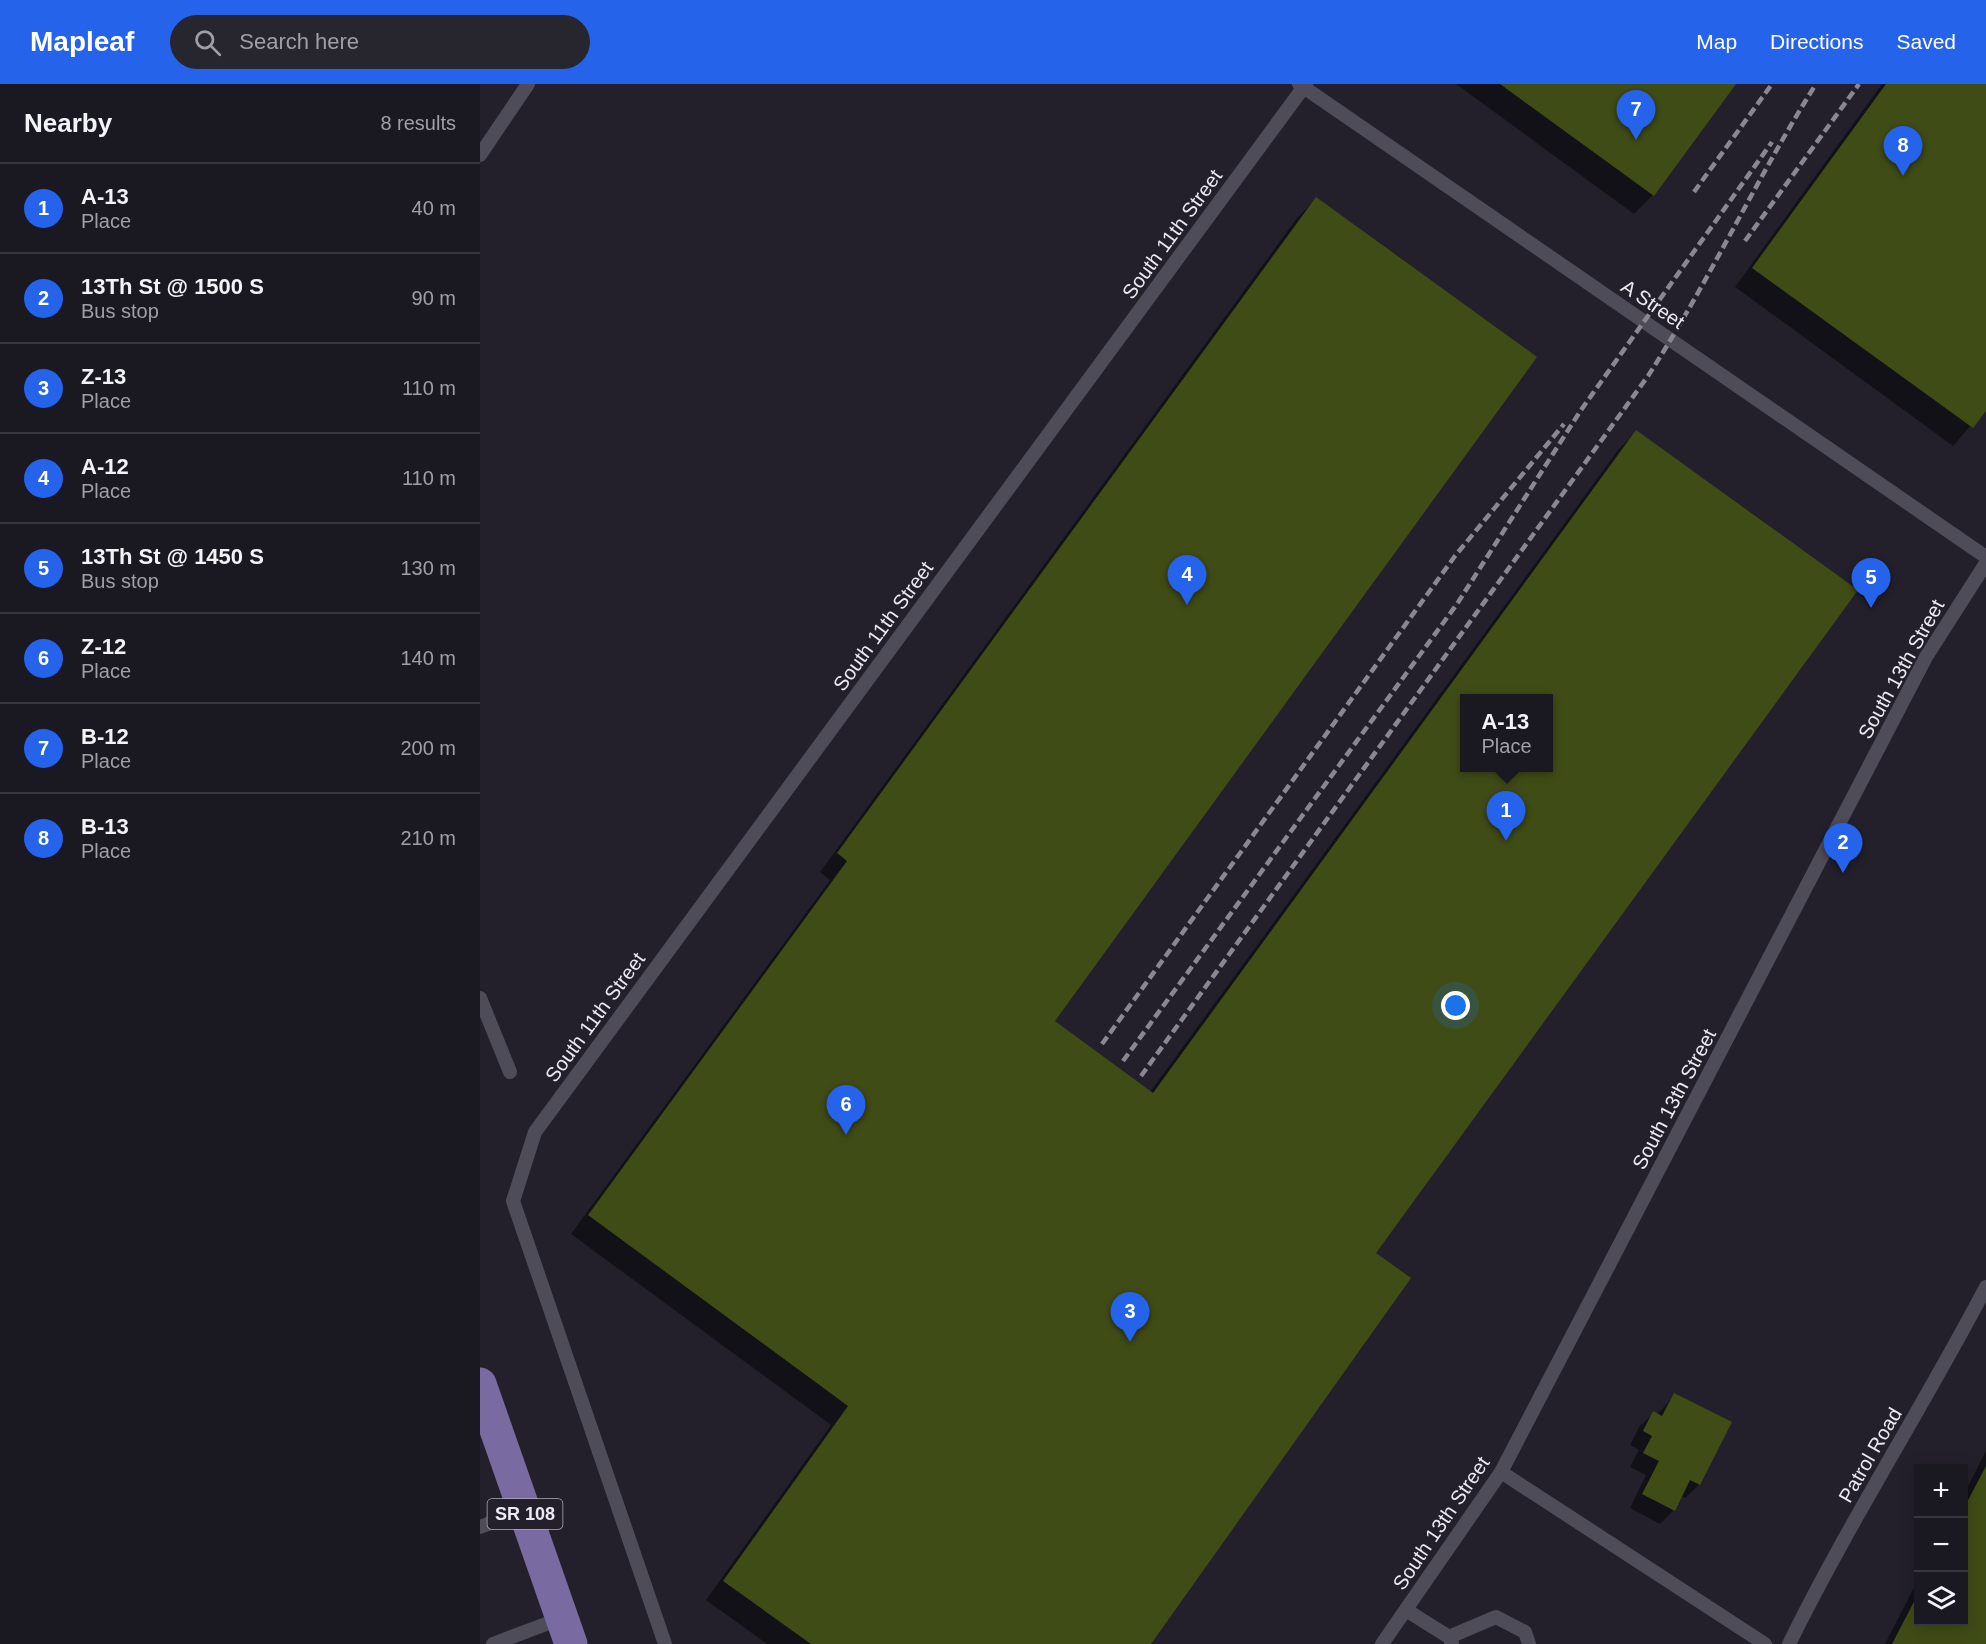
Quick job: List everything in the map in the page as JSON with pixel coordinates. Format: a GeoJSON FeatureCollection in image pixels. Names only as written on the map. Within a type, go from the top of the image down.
{"type":"FeatureCollection","features":[{"type":"Feature","properties":{"kind":"main road","name":"SR 108"},"geometry":{"type":"LineString","coordinates":[[480,1384],[567,1631]]}},
{"type":"Feature","properties":{"kind":"lane"},"geometry":{"type":"LineString","coordinates":[[480,154],[528,84]]}},
{"type":"Feature","properties":{"kind":"lane","name":"A Street"},"geometry":{"type":"LineString","coordinates":[[1303,85],[1986,557]]}},
{"type":"Feature","properties":{"kind":"lane","name":"South 11th Street"},"geometry":{"type":"LineString","coordinates":[[665,1644],[513,1201],[535,1132],[1303,85]]}},
{"type":"Feature","properties":{"kind":"lane","name":"South 13th Street"},"geometry":{"type":"LineString","coordinates":[[1382,1644],[1501,1472],[1926,657],[1986,563]]}},
{"type":"Feature","properties":{"kind":"lane"},"geometry":{"type":"LineString","coordinates":[[480,998],[510,1072]]}},
{"type":"Feature","properties":{"kind":"lane","name":"Patrol Road"},"geometry":{"type":"LineString","coordinates":[[1789,1644],[1822,1576],[1953,1349],[1986,1287]]}},
{"type":"Feature","properties":{"kind":"lane"},"geometry":{"type":"LineString","coordinates":[[1501,1472],[1765,1644]]}},
{"type":"Feature","properties":{"kind":"lane"},"geometry":{"type":"LineString","coordinates":[[480,1527],[524,1510]]}},
{"type":"Feature","properties":{"kind":"lane"},"geometry":{"type":"LineString","coordinates":[[1406,1610],[1451,1640],[1496,1617],[1525,1632],[1529,1644]]}},
{"type":"Feature","properties":{"kind":"lane"},"geometry":{"type":"LineString","coordinates":[[494,1644],[567,1631]]}},
{"type":"Feature","properties":{"kind":"building"},"geometry":{"type":"Polygon","coordinates":[[[1500,84],[1736,84],[1654,196],[1500,84]]]}},
{"type":"Feature","properties":{"kind":"building"},"geometry":{"type":"Polygon","coordinates":[[[1886,84],[1986,84],[1986,411],[1973,428],[1752,268],[1886,84]]]}},
{"type":"Feature","properties":{"kind":"building"},"geometry":{"type":"Polygon","coordinates":[[[1316,197],[1537,357],[1055,1021],[1153,1093],[1636,430],[1858,590],[1376,1253],[1411,1278],[1151,1644],[811,1644],[723,1581],[848,1406],[588,1215],[847,861],[837,853],[1316,197]]]}},
{"type":"Feature","properties":{"kind":"building"},"geometry":{"type":"Polygon","coordinates":[[[1674,1393],[1732,1422],[1700,1485],[1690,1480],[1675,1511],[1642,1494],[1659,1461],[1643,1453],[1652,1436],[1643,1431],[1653,1411],[1662,1416],[1674,1393]]]}},
{"type":"Feature","properties":{"kind":"building"},"geometry":{"type":"Polygon","coordinates":[[[1986,1466],[1986,1644],[1892,1644],[1914,1602],[1914,1626],[1968,1626],[1968,1500],[1986,1466]]]}},
{"type":"Feature","properties":{"kind":"railway"},"geometry":{"type":"LineString","coordinates":[[1694,192],[1772,84]]}},
{"type":"Feature","properties":{"kind":"railway"},"geometry":{"type":"LineString","coordinates":[[1141,1076],[1648,376],[1692,304],[1773,156],[1816,84]]}},
{"type":"Feature","properties":{"kind":"railway"},"geometry":{"type":"LineString","coordinates":[[1745,241],[1859,84]]}},
{"type":"Feature","properties":{"kind":"railway"},"geometry":{"type":"LineString","coordinates":[[1123,1061],[1457,604],[1581,410],[1772,142]]}},
{"type":"Feature","properties":{"kind":"railway"},"geometry":{"type":"LineString","coordinates":[[1102,1044],[1455,556],[1564,424]]}},
{"type":"Feature","properties":{"kind":"place","name":"B-12"},"geometry":{"type":"Point","coordinates":[1636,140]}},
{"type":"Feature","properties":{"kind":"place","name":"B-13"},"geometry":{"type":"Point","coordinates":[1903,176]}},
{"type":"Feature","properties":{"kind":"place","name":"A-12"},"geometry":{"type":"Point","coordinates":[1187,605]}},
{"type":"Feature","properties":{"kind":"place","name":"13Th St @ 1450 S"},"geometry":{"type":"Point","coordinates":[1871,608]}},
{"type":"Feature","properties":{"kind":"place","name":"A-13"},"geometry":{"type":"Point","coordinates":[1506,841]}},
{"type":"Feature","properties":{"kind":"place","name":"13Th St @ 1500 S"},"geometry":{"type":"Point","coordinates":[1843,873]}},
{"type":"Feature","properties":{"kind":"place","name":"Z-12"},"geometry":{"type":"Point","coordinates":[846,1135]}},
{"type":"Feature","properties":{"kind":"place","name":"Z-13"},"geometry":{"type":"Point","coordinates":[1130,1342]}}]}
